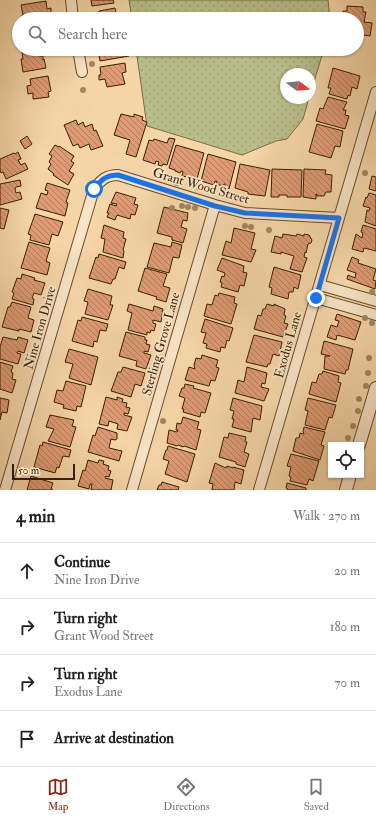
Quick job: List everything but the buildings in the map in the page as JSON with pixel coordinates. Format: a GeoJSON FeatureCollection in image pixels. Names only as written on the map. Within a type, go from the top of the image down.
{"type":"FeatureCollection","features":[{"type":"Feature","properties":{"kind":"street"},"geometry":{"type":"LineString","coordinates":[[71,0],[73,12]]}},
{"type":"Feature","properties":{"kind":"street"},"geometry":{"type":"LineString","coordinates":[[79,56],[82,72]]}},
{"type":"Feature","properties":{"kind":"street","name":"Exodus Lane"},"geometry":{"type":"LineString","coordinates":[[259,490],[376,92]]}},
{"type":"Feature","properties":{"kind":"street","name":"Grant Wood Street"},"geometry":{"type":"LineString","coordinates":[[106,177],[110,175],[118,175],[215,206],[245,213],[339,218]]}},
{"type":"Feature","properties":{"kind":"street","name":"Nine Iron Drive"},"geometry":{"type":"LineString","coordinates":[[5,490],[94,189],[101,180],[106,177]]}},
{"type":"Feature","properties":{"kind":"street","name":"Sterling Grove Lane"},"geometry":{"type":"LineString","coordinates":[[132,490],[215,206]]}},
{"type":"Feature","properties":{"kind":"street"},"geometry":{"type":"LineString","coordinates":[[320,285],[376,301]]}},
{"type":"Feature","properties":{"kind":"street"},"geometry":{"type":"LineString","coordinates":[[316,298],[376,315]]}},
{"type":"Feature","properties":{"kind":"street"},"geometry":{"type":"LineString","coordinates":[[360,442],[376,388]]}},
{"type":"Feature","properties":{"kind":"street"},"geometry":{"type":"LineString","coordinates":[[346,490],[349,478]]}},
{"type":"Feature","properties":{"kind":"green space"},"geometry":{"type":"Polygon","coordinates":[[[129,0],[328,0],[329,12],[131,12],[129,0]]]}},
{"type":"Feature","properties":{"kind":"green space"},"geometry":{"type":"Polygon","coordinates":[[[137,56],[322,56],[316,75],[316,68],[280,68],[280,104],[307,104],[303,119],[287,139],[276,141],[242,155],[147,126],[137,56]]]}},
{"type":"Feature","properties":{"kind":"route"},"geometry":{"type":"LineString","coordinates":[[94,189],[101,180],[110,175],[118,175],[215,206],[245,213],[339,218],[316,298]]}}]}
